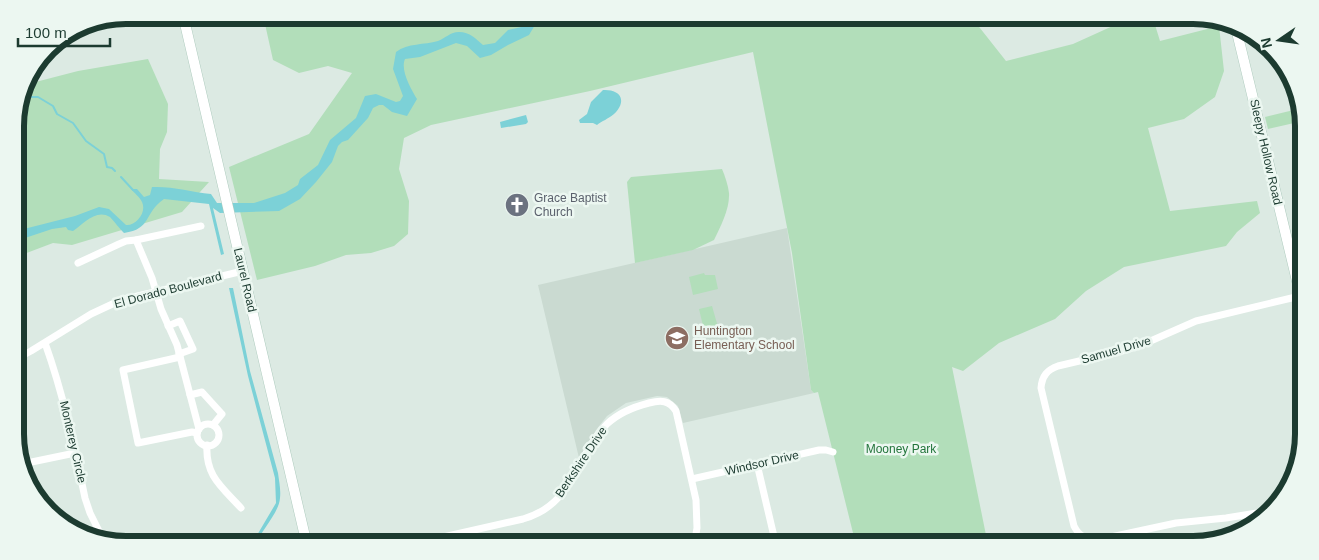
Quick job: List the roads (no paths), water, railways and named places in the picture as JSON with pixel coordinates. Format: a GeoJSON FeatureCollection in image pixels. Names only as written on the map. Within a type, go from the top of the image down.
{"type":"FeatureCollection","features":[{"type":"Feature","properties":{"kind":"street","name":"Laurel Road"},"geometry":{"type":"LineString","coordinates":[[185,24],[306,536]]}},
{"type":"Feature","properties":{"kind":"street","name":"Sleepy Hollow Road"},"geometry":{"type":"LineString","coordinates":[[1237,34],[1295,275]]}},
{"type":"Feature","properties":{"kind":"street"},"geometry":{"type":"LineString","coordinates":[[78,263],[126,241],[201,226]]}},
{"type":"Feature","properties":{"kind":"street"},"geometry":{"type":"LineString","coordinates":[[136,240],[180,355],[198,431],[198,440],[206,446]]}},
{"type":"Feature","properties":{"kind":"street","name":"El Dorado Boulevard"},"geometry":{"type":"LineString","coordinates":[[24,354],[106,306],[130,297],[244,271]]}},
{"type":"Feature","properties":{"kind":"street","name":"Samuel Drive"},"geometry":{"type":"LineString","coordinates":[[1081,536],[1074,526],[1041,388],[1043,376],[1052,368],[1126,350],[1196,321],[1295,297]]}},
{"type":"Feature","properties":{"kind":"street"},"geometry":{"type":"LineString","coordinates":[[168,326],[180,321],[193,349],[180,355],[123,370],[138,444],[198,431],[204,425],[213,425]]}},
{"type":"Feature","properties":{"kind":"street","name":"Monterey Circle"},"geometry":{"type":"LineString","coordinates":[[45,342],[56,374],[88,505],[101,533]]}},
{"type":"Feature","properties":{"kind":"street"},"geometry":{"type":"LineString","coordinates":[[190,395],[202,392],[222,414],[213,425]]}},
{"type":"Feature","properties":{"kind":"street","name":"Berkshire Drive"},"geometry":{"type":"LineString","coordinates":[[455,536],[523,519],[545,509],[560,496],[597,436],[609,421],[639,405],[658,401],[666,402],[674,408],[692,479]]}},
{"type":"Feature","properties":{"kind":"street"},"geometry":{"type":"LineString","coordinates":[[206,446],[213,444],[218,439],[218,432],[213,425]]}},
{"type":"Feature","properties":{"kind":"street"},"geometry":{"type":"LineString","coordinates":[[206,446],[211,475],[241,508]]}},
{"type":"Feature","properties":{"kind":"street","name":"Windsor Drive"},"geometry":{"type":"LineString","coordinates":[[692,479],[819,450],[833,452]]}},
{"type":"Feature","properties":{"kind":"street"},"geometry":{"type":"LineString","coordinates":[[28,463],[75,454]]}},
{"type":"Feature","properties":{"kind":"street"},"geometry":{"type":"LineString","coordinates":[[757,464],[774,536]]}},
{"type":"Feature","properties":{"kind":"street"},"geometry":{"type":"LineString","coordinates":[[692,479],[697,509],[696,536]]}},
{"type":"Feature","properties":{"kind":"street","name":"Samuel Drive"},"geometry":{"type":"LineString","coordinates":[[1116,536],[1176,523],[1257,513]]}},
{"type":"Feature","properties":{"kind":"water"},"geometry":{"type":"Polygon","coordinates":[[[528,24],[536,24],[529,35],[491,55],[480,58],[467,46],[456,43],[420,57],[405,59],[405,74],[417,99],[407,116],[392,112],[383,105],[373,108],[368,118],[348,140],[338,146],[332,162],[316,182],[300,199],[279,211],[220,213],[213,208],[224,254],[221,255],[209,204],[164,199],[157,205],[143,224],[133,231],[124,233],[110,217],[100,215],[90,218],[73,231],[68,230],[66,227],[52,229],[24,238],[24,229],[75,216],[99,207],[109,209],[126,225],[130,225],[140,218],[143,210],[140,198],[131,189],[137,189],[144,197],[150,195],[152,187],[174,188],[211,194],[217,203],[254,203],[285,193],[298,185],[300,179],[318,165],[330,140],[356,118],[365,96],[376,94],[396,102],[400,101],[403,96],[393,69],[396,52],[411,46],[438,41],[456,32],[470,35],[483,45],[495,43],[508,30],[528,24]]]}},
{"type":"Feature","properties":{"kind":"water"},"geometry":{"type":"Polygon","coordinates":[[[603,90],[609,90],[618,94],[621,101],[618,109],[612,116],[597,125],[593,123],[580,123],[579,120],[587,114],[591,102],[603,90]]]}},
{"type":"Feature","properties":{"kind":"water"},"geometry":{"type":"Polygon","coordinates":[[[526,115],[528,122],[526,124],[501,128],[500,122],[526,115]]]}},
{"type":"Feature","properties":{"kind":"water"},"geometry":{"type":"Polygon","coordinates":[[[229,288],[233,288],[250,371],[280,486],[277,510],[260,536],[257,536],[276,503],[275,478],[248,376],[229,288]]]}},
{"type":"Feature","properties":{"kind":"waterway"},"geometry":{"type":"LineString","coordinates":[[28,97],[38,97],[53,106],[57,114],[73,123],[86,141],[104,154],[107,167],[115,171]]}},
{"type":"Feature","properties":{"kind":"waterway"},"geometry":{"type":"LineString","coordinates":[[121,177],[133,190]]}},
{"type":"Feature","properties":{"kind":"place","name":"Grace Baptist Church"},"geometry":{"type":"Point","coordinates":[517,205]}},
{"type":"Feature","properties":{"kind":"place","name":"Huntington Elementary School"},"geometry":{"type":"Point","coordinates":[677,338]}},
{"type":"Feature","properties":{"kind":"park label","name":"Mooney Park"},"geometry":{"type":"Point","coordinates":[901,449]}}]}
